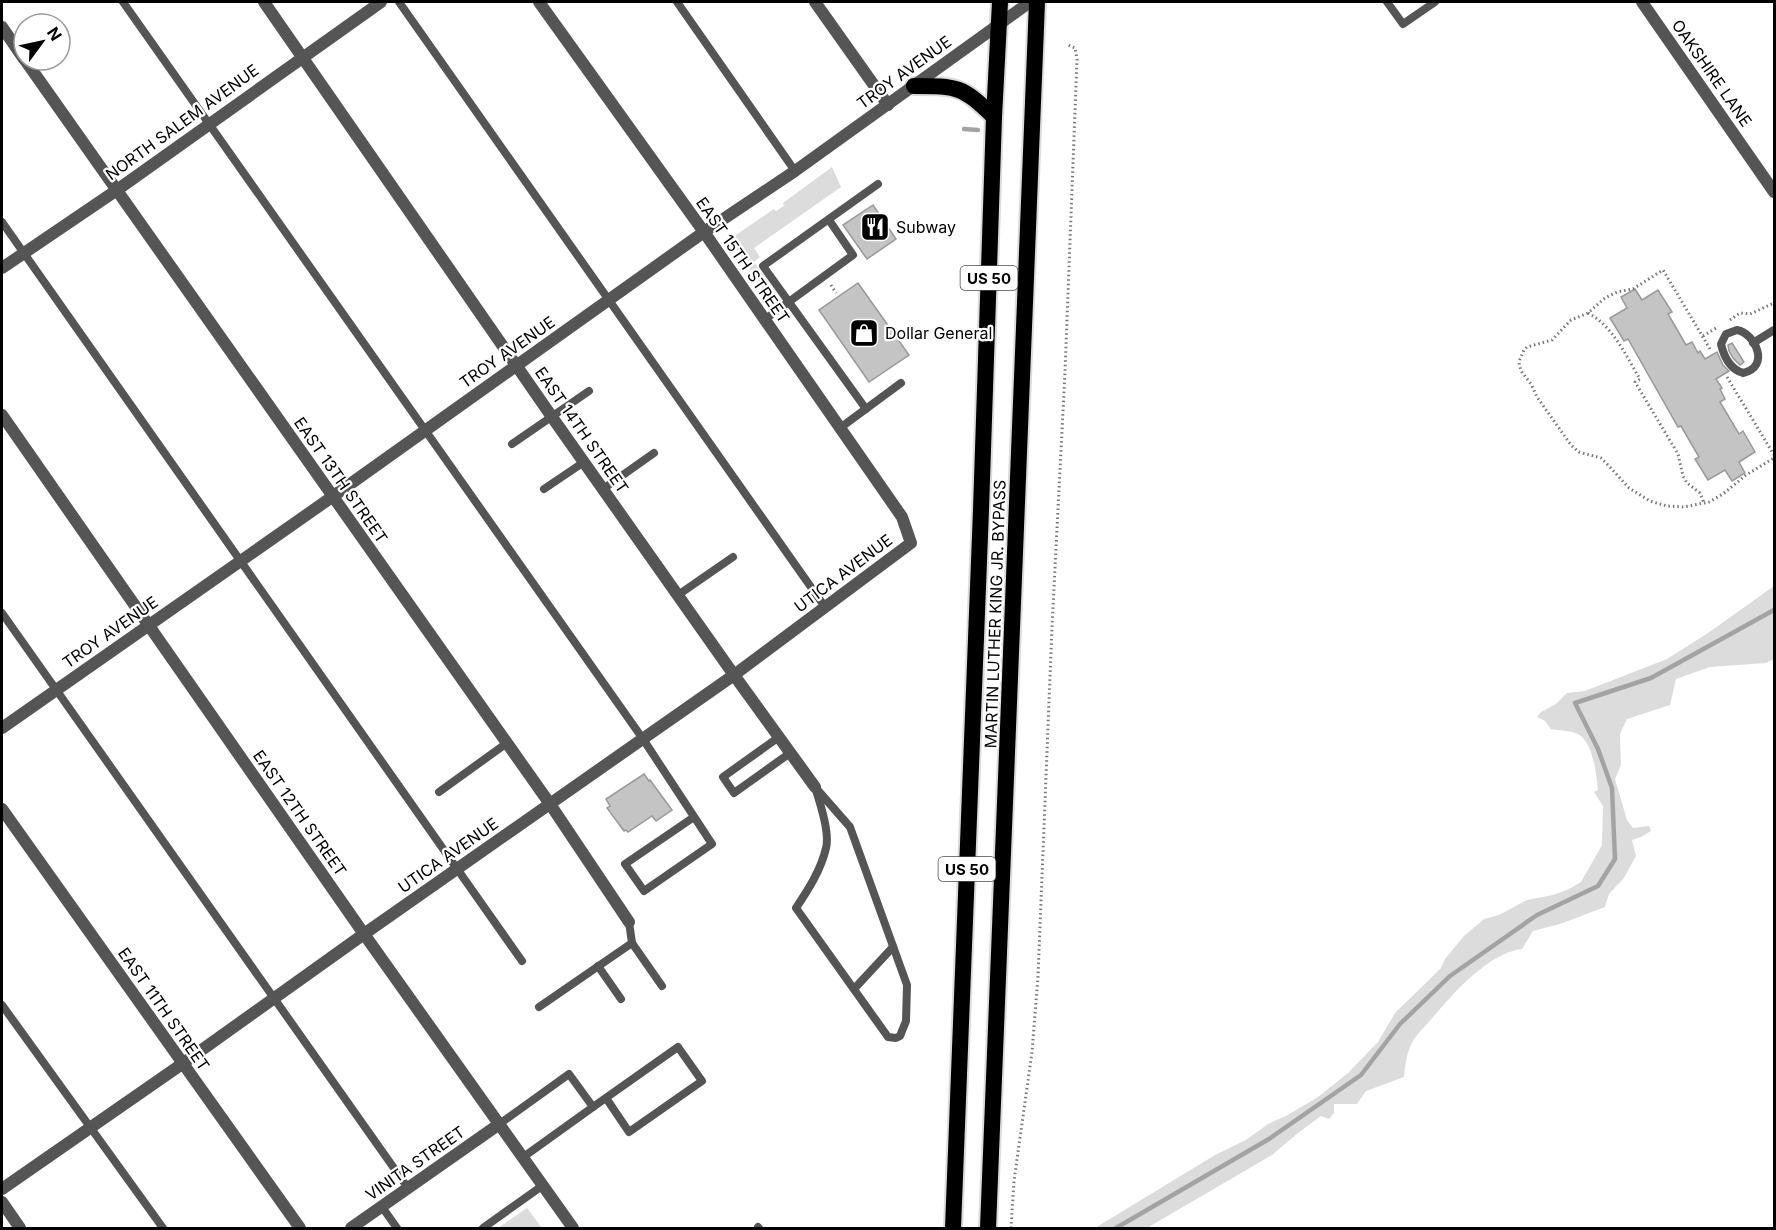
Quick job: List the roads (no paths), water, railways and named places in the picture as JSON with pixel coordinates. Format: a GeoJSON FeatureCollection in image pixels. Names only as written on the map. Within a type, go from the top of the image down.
{"type":"FeatureCollection","features":[{"type":"Feature","properties":{"kind":"highway","name":"MARTIN LUTHER KING JR. BYPASS"},"geometry":{"type":"LineString","coordinates":[[953,1228],[1000,2]]}},
{"type":"Feature","properties":{"kind":"highway","name":"MARTIN LUTHER KING JR. BYPASS"},"geometry":{"type":"LineString","coordinates":[[988,1228],[1037,2]]}},
{"type":"Feature","properties":{"kind":"highway"},"geometry":{"type":"LineString","coordinates":[[914,86],[948,86],[966,93],[994,117]]}},
{"type":"Feature","properties":{"kind":"street","name":"EAST 14TH STREET"},"geometry":{"type":"LineString","coordinates":[[264,2],[552,417],[815,788]]}},
{"type":"Feature","properties":{"kind":"street","name":"NORTH SALEM AVENUE"},"geometry":{"type":"LineString","coordinates":[[2,268],[117,190],[381,2]]}},
{"type":"Feature","properties":{"kind":"street","name":"EAST 15TH STREET"},"geometry":{"type":"LineString","coordinates":[[539,2],[704,232],[902,517],[911,543]]}},
{"type":"Feature","properties":{"kind":"street"},"geometry":{"type":"LineString","coordinates":[[815,2],[888,105]]}},
{"type":"Feature","properties":{"kind":"street","name":"TROY AVENUE"},"geometry":{"type":"LineString","coordinates":[[2,728],[704,232],[795,171],[1030,2]]}},
{"type":"Feature","properties":{"kind":"street","name":"OAKSHIRE LANE"},"geometry":{"type":"LineString","coordinates":[[1642,2],[1774,192]]}},
{"type":"Feature","properties":{"kind":"street","name":"EAST 13TH STREET"},"geometry":{"type":"LineString","coordinates":[[2,27],[12,42]]}},
{"type":"Feature","properties":{"kind":"street","name":"EAST 13TH STREET"},"geometry":{"type":"LineString","coordinates":[[33,72],[550,804],[628,922]]}},
{"type":"Feature","properties":{"kind":"street","name":"EAST 12TH STREET"},"geometry":{"type":"LineString","coordinates":[[2,415],[498,1125],[573,1228]]}},
{"type":"Feature","properties":{"kind":"street","name":"UTICA AVENUE"},"geometry":{"type":"LineString","coordinates":[[2,1189],[734,675],[911,543]]}},
{"type":"Feature","properties":{"kind":"street","name":"EAST 11TH STREET"},"geometry":{"type":"LineString","coordinates":[[2,809],[300,1228]]}},
{"type":"Feature","properties":{"kind":"street","name":"VINITA STREET"},"geometry":{"type":"LineString","coordinates":[[351,1228],[498,1125]]}},
{"type":"Feature","properties":{"kind":"street"},"geometry":{"type":"LineString","coordinates":[[2,1202],[20,1228]]}},
{"type":"Feature","properties":{"kind":"lane"},"geometry":{"type":"LineString","coordinates":[[123,2],[643,739],[712,844],[644,891],[625,864],[694,817]]}},
{"type":"Feature","properties":{"kind":"lane"},"geometry":{"type":"LineString","coordinates":[[399,2],[825,607]]}},
{"type":"Feature","properties":{"kind":"lane"},"geometry":{"type":"LineString","coordinates":[[676,2],[795,171]]}},
{"type":"Feature","properties":{"kind":"lane"},"geometry":{"type":"LineString","coordinates":[[1387,2],[1403,24],[1435,2]]}},
{"type":"Feature","properties":{"kind":"lane"},"geometry":{"type":"LineString","coordinates":[[866,409],[763,266],[878,184]]}},
{"type":"Feature","properties":{"kind":"lane"},"geometry":{"type":"LineString","coordinates":[[764,320],[853,255],[829,220]]}},
{"type":"Feature","properties":{"kind":"lane"},"geometry":{"type":"LineString","coordinates":[[2,222],[522,961]]}},
{"type":"Feature","properties":{"kind":"lane"},"geometry":{"type":"LineString","coordinates":[[1737,330],[1743,331],[1753,343],[1759,363],[1749,372],[1737,371],[1724,354],[1721,344],[1723,338],[1726,334],[1737,330]]}},
{"type":"Feature","properties":{"kind":"lane"},"geometry":{"type":"LineString","coordinates":[[1753,343],[1774,330]]}},
{"type":"Feature","properties":{"kind":"lane"},"geometry":{"type":"LineString","coordinates":[[840,428],[901,383]]}},
{"type":"Feature","properties":{"kind":"lane"},"geometry":{"type":"LineString","coordinates":[[512,444],[589,391]]}},
{"type":"Feature","properties":{"kind":"lane"},"geometry":{"type":"LineString","coordinates":[[603,489],[654,453]]}},
{"type":"Feature","properties":{"kind":"lane"},"geometry":{"type":"LineString","coordinates":[[544,489],[584,462]]}},
{"type":"Feature","properties":{"kind":"lane"},"geometry":{"type":"LineString","coordinates":[[678,596],[733,557]]}},
{"type":"Feature","properties":{"kind":"lane"},"geometry":{"type":"LineString","coordinates":[[2,613],[408,1188]]}},
{"type":"Feature","properties":{"kind":"lane"},"geometry":{"type":"LineString","coordinates":[[779,737],[723,777],[734,793],[790,753]]}},
{"type":"Feature","properties":{"kind":"lane"},"geometry":{"type":"LineString","coordinates":[[439,792],[507,743]]}},
{"type":"Feature","properties":{"kind":"lane"},"geometry":{"type":"LineString","coordinates":[[815,788],[850,827],[907,985],[906,1021],[900,1036],[896,1038],[888,1037],[795,908],[813,881],[827,847],[823,812],[815,788]]}},
{"type":"Feature","properties":{"kind":"lane"},"geometry":{"type":"LineString","coordinates":[[628,922],[632,943],[662,986]]}},
{"type":"Feature","properties":{"kind":"lane"},"geometry":{"type":"LineString","coordinates":[[539,1007],[632,943]]}},
{"type":"Feature","properties":{"kind":"lane"},"geometry":{"type":"LineString","coordinates":[[854,989],[893,947]]}},
{"type":"Feature","properties":{"kind":"lane"},"geometry":{"type":"LineString","coordinates":[[598,966],[621,999]]}},
{"type":"Feature","properties":{"kind":"lane"},"geometry":{"type":"LineString","coordinates":[[2,1005],[163,1228]]}},
{"type":"Feature","properties":{"kind":"lane"},"geometry":{"type":"LineString","coordinates":[[522,1158],[593,1107],[678,1047],[702,1081],[629,1132],[606,1098]]}},
{"type":"Feature","properties":{"kind":"lane"},"geometry":{"type":"LineString","coordinates":[[498,1125],[569,1074],[593,1107]]}},
{"type":"Feature","properties":{"kind":"lane"},"geometry":{"type":"LineString","coordinates":[[483,1228],[542,1186]]}},
{"type":"Feature","properties":{"kind":"lane"},"geometry":{"type":"LineString","coordinates":[[382,1207],[397,1228]]}},
{"type":"Feature","properties":{"kind":"waterway"},"geometry":{"type":"LineString","coordinates":[[964,129],[978,130]]}},
{"type":"Feature","properties":{"kind":"waterway"},"geometry":{"type":"LineString","coordinates":[[1116,1228],[1269,1139],[1361,1075],[1400,1024],[1450,976],[1537,915],[1598,886],[1615,859],[1612,788],[1598,749],[1575,703],[1651,678],[1774,610]]}},
{"type":"Feature","properties":{"kind":"place","name":"Subway"},"geometry":{"type":"Point","coordinates":[875,227]}},
{"type":"Feature","properties":{"kind":"place","name":"Dollar General"},"geometry":{"type":"Point","coordinates":[864,333]}}]}
